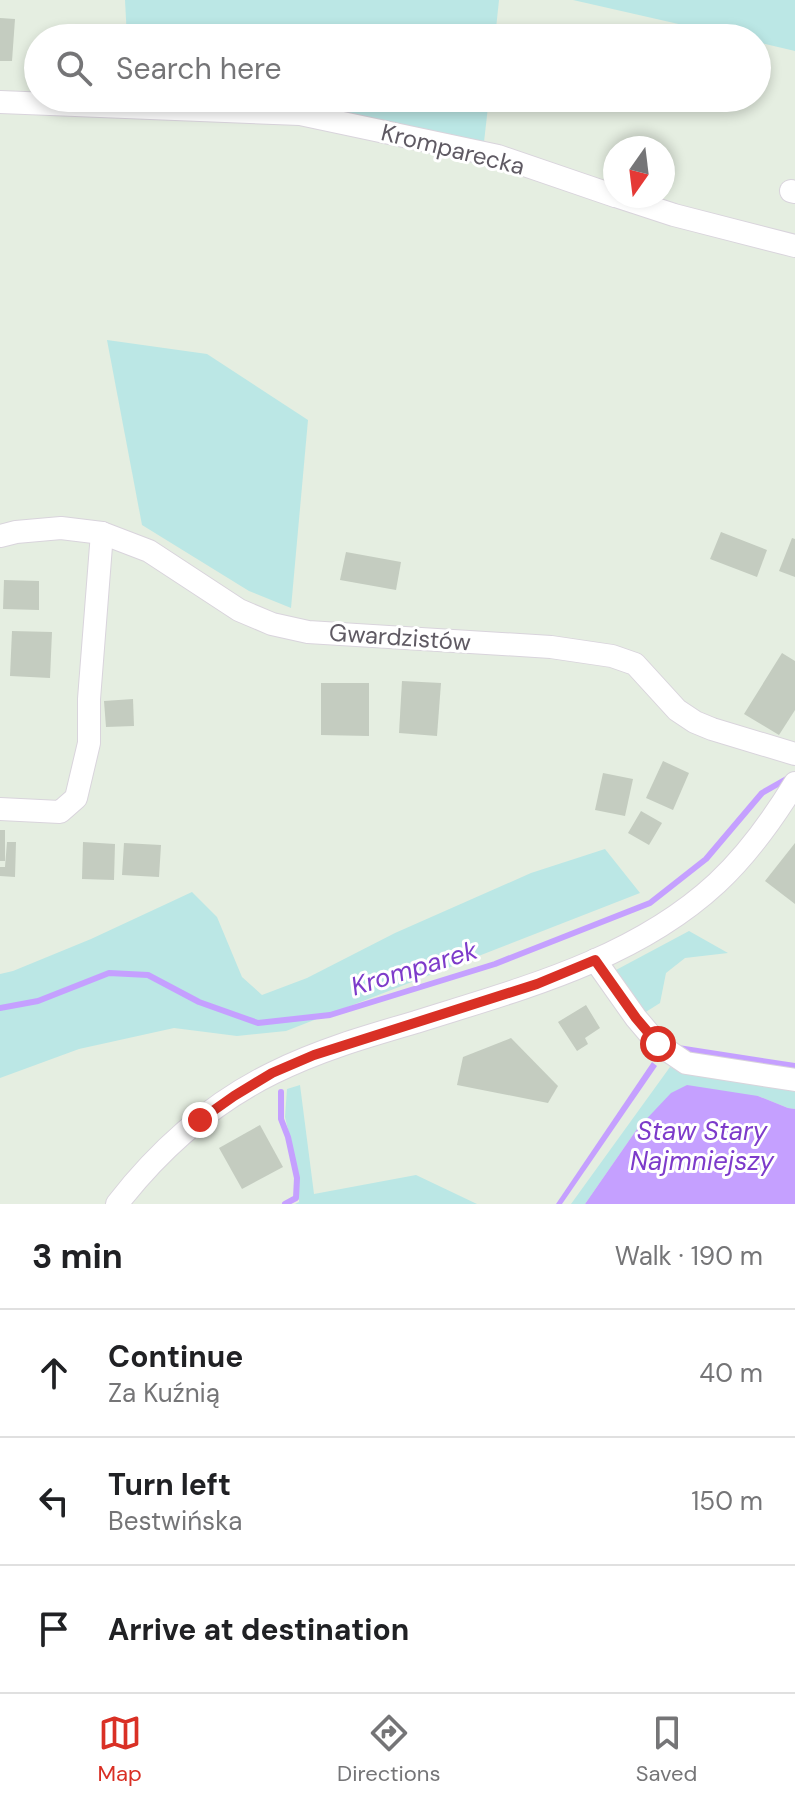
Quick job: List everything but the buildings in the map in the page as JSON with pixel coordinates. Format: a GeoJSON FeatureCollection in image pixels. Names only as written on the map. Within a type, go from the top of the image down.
{"type":"FeatureCollection","features":[{"type":"Feature","properties":{"kind":"street","name":"Kromparecka"},"geometry":{"type":"LineString","coordinates":[[0,102],[24,103]]}},
{"type":"Feature","properties":{"kind":"street","name":"Kromparecka"},"geometry":{"type":"LineString","coordinates":[[250,112],[300,114],[498,156],[603,192]]}},
{"type":"Feature","properties":{"kind":"street","name":"Kromparecka"},"geometry":{"type":"LineString","coordinates":[[653,208],[795,246]]}},
{"type":"Feature","properties":{"kind":"street","name":"Gwardzistów"},"geometry":{"type":"LineString","coordinates":[[0,536],[61,528],[102,533],[149,551],[239,610],[272,624],[308,632],[551,647],[612,656],[635,664],[677,710],[695,722],[795,754]]}},
{"type":"Feature","properties":{"kind":"street"},"geometry":{"type":"LineString","coordinates":[[0,809],[60,812],[76,798],[89,743],[89,699],[102,533]]}},
{"type":"Feature","properties":{"kind":"street"},"geometry":{"type":"LineString","coordinates":[[117,1204],[164,1150],[200,1120],[272,1073],[365,1037],[537,984],[595,960],[662,924],[717,883],[756,839],[790,791]]}},
{"type":"Feature","properties":{"kind":"street"},"geometry":{"type":"LineString","coordinates":[[595,960],[658,1044],[686,1063],[795,1080]]}},
{"type":"Feature","properties":{"kind":"shaded area"},"geometry":{"type":"Polygon","coordinates":[[[125,0],[499,0],[496,24],[126,24],[125,0]]]}},
{"type":"Feature","properties":{"kind":"shaded area"},"geometry":{"type":"Polygon","coordinates":[[[573,0],[795,0],[795,51],[771,45],[771,24],[678,24],[573,0]]]}},
{"type":"Feature","properties":{"kind":"shaded area"},"geometry":{"type":"Polygon","coordinates":[[[253,112],[487,112],[484,142],[253,112]]]}},
{"type":"Feature","properties":{"kind":"shaded area"},"geometry":{"type":"Polygon","coordinates":[[[107,340],[207,354],[308,420],[291,608],[249,591],[142,525],[107,340]]]}},
{"type":"Feature","properties":{"kind":"shaded area"},"geometry":{"type":"Polygon","coordinates":[[[605,849],[640,893],[286,1031],[237,1036],[174,1028],[79,1049],[0,1078],[0,974],[91,939],[192,892],[217,917],[242,977],[262,995],[307,978],[395,933],[531,873],[605,849]]]}},
{"type":"Feature","properties":{"kind":"shaded area"},"geometry":{"type":"Polygon","coordinates":[[[689,931],[728,953],[685,958],[666,973],[660,1003],[641,1015],[619,981],[616,970],[689,931]]]}},
{"type":"Feature","properties":{"kind":"shaded area"},"geometry":{"type":"Polygon","coordinates":[[[670,1067],[795,1089],[795,1109],[758,1096],[637,1129],[585,1204],[571,1204],[670,1067]]]}},
{"type":"Feature","properties":{"kind":"shaded area"},"geometry":{"type":"Polygon","coordinates":[[[300,1085],[314,1194],[416,1175],[477,1204],[295,1204],[299,1202],[299,1175],[285,1117],[287,1089],[300,1085]]]}},
{"type":"Feature","properties":{"kind":"water"},"geometry":{"type":"Polygon","coordinates":[[[652,1062],[657,1066],[562,1204],[556,1204],[652,1062]]]}},
{"type":"Feature","properties":{"kind":"water","name":"Staw Stary Najmniejszy"},"geometry":{"type":"Polygon","coordinates":[[[687,1085],[758,1096],[795,1109],[795,1204],[585,1204],[637,1129],[671,1093],[687,1085]]]}},
{"type":"Feature","properties":{"kind":"waterway","name":"Kromparek"},"geometry":{"type":"LineString","coordinates":[[0,1008],[38,1001],[109,973],[148,975],[199,1002],[258,1023],[330,1015],[495,964],[650,903],[706,859],[762,793],[790,777]]}},
{"type":"Feature","properties":{"kind":"waterway"},"geometry":{"type":"LineString","coordinates":[[678,1048],[795,1066]]}},
{"type":"Feature","properties":{"kind":"waterway"},"geometry":{"type":"LineString","coordinates":[[281,1092],[281,1119],[297,1178],[296,1198],[285,1204]]}},
{"type":"Feature","properties":{"kind":"route"},"geometry":{"type":"LineString","coordinates":[[200,1120],[272,1073],[314,1055],[537,984],[595,960],[658,1044]]}}]}
